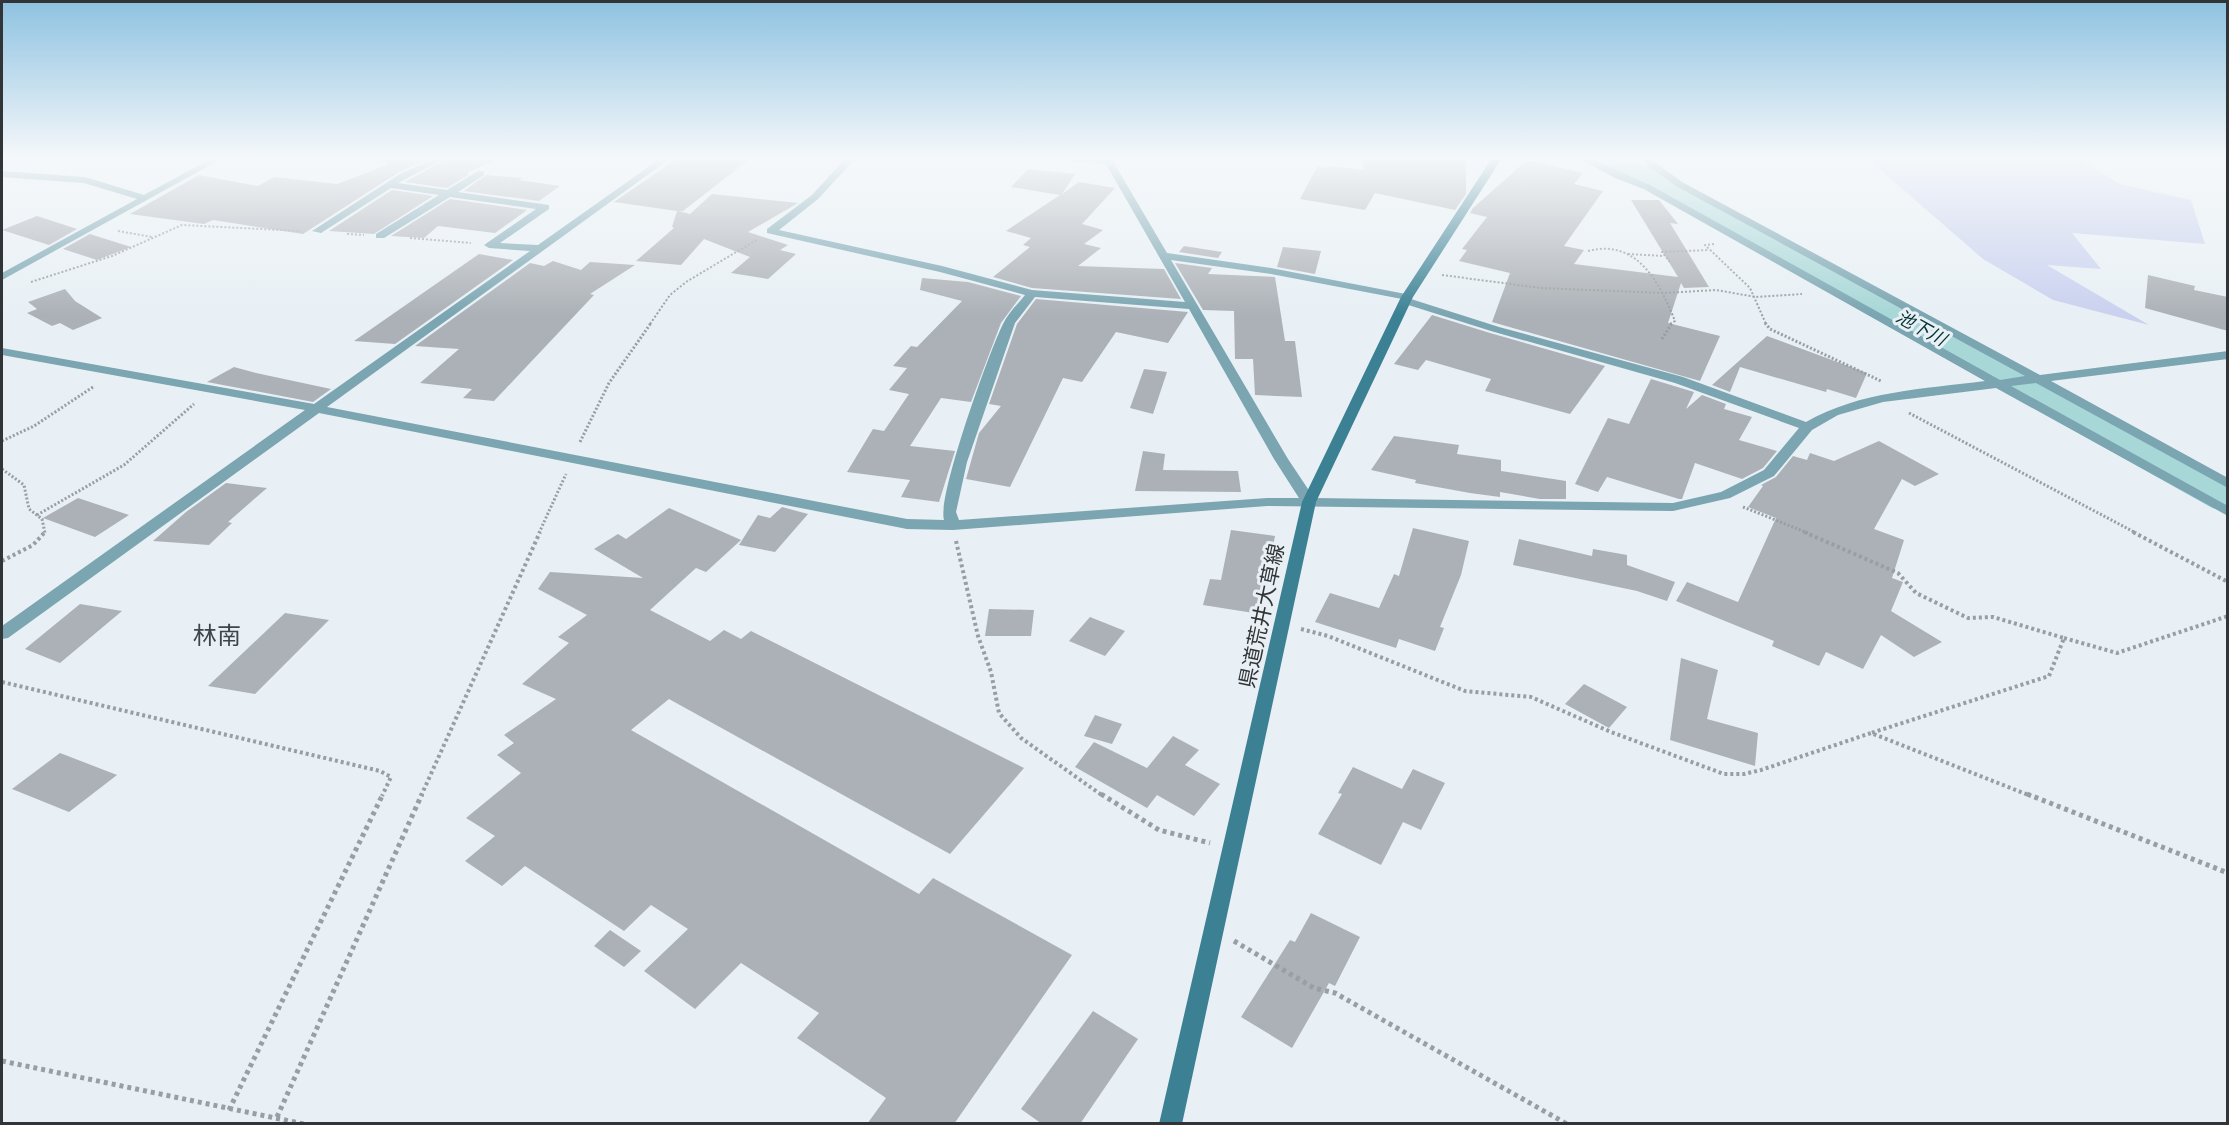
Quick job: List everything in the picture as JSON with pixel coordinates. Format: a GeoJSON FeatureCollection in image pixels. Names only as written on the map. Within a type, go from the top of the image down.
{"type":"FeatureCollection","features":[{"type":"Feature","properties":{"kind":"main road","name":"県道荒井大草線"},"geometry":{"type":"LineString","coordinates":[[1170,1124],[1309,502],[1406,299],[1463,210]]}},
{"type":"Feature","properties":{"kind":"street"},"geometry":{"type":"LineString","coordinates":[[2,277],[122,210]]}},
{"type":"Feature","properties":{"kind":"street"},"geometry":{"type":"LineString","coordinates":[[317,231],[349,210]]}},
{"type":"Feature","properties":{"kind":"street"},"geometry":{"type":"LineString","coordinates":[[380,236],[419,210]]}},
{"type":"Feature","properties":{"kind":"street"},"geometry":{"type":"LineString","coordinates":[[490,244],[540,210]]}},
{"type":"Feature","properties":{"kind":"street"},"geometry":{"type":"LineString","coordinates":[[2,634],[591,210]]}},
{"type":"Feature","properties":{"kind":"street"},"geometry":{"type":"LineString","coordinates":[[771,231],[798,210]]}},
{"type":"Feature","properties":{"kind":"street"},"geometry":{"type":"LineString","coordinates":[[1137,210],[1191,306],[1309,502]]}},
{"type":"Feature","properties":{"kind":"street"},"geometry":{"type":"LineString","coordinates":[[1689,210],[2228,512]]}},
{"type":"Feature","properties":{"kind":"street"},"geometry":{"type":"LineString","coordinates":[[1728,210],[2228,484]]}},
{"type":"Feature","properties":{"kind":"street"},"geometry":{"type":"LineString","coordinates":[[771,231],[942,269],[1032,292],[1191,306]]}},
{"type":"Feature","properties":{"kind":"street"},"geometry":{"type":"LineString","coordinates":[[490,244],[538,248]]}},
{"type":"Feature","properties":{"kind":"street"},"geometry":{"type":"LineString","coordinates":[[1164,256],[1271,271],[1406,299],[1495,329],[1679,380],[1807,427]]}},
{"type":"Feature","properties":{"kind":"street"},"geometry":{"type":"LineString","coordinates":[[953,525],[949,513],[960,462],[1009,323],[1032,292]]}},
{"type":"Feature","properties":{"kind":"street"},"geometry":{"type":"LineString","coordinates":[[2,351],[314,411],[416,428],[907,524],[953,525],[1218,504],[1309,502],[1673,507],[1725,495],[1769,473],[1807,427],[1833,412],[1882,398],[2002,385],[2228,355]]}},
{"type":"Feature","properties":{"kind":"path"},"geometry":{"type":"LineString","coordinates":[[28,283],[112,256],[182,225],[317,231],[490,244]]}},
{"type":"Feature","properties":{"kind":"path"},"geometry":{"type":"LineString","coordinates":[[277,1117],[609,383],[670,295],[686,282],[771,231]]}},
{"type":"Feature","properties":{"kind":"path"},"geometry":{"type":"LineString","coordinates":[[1747,243],[1705,245],[1745,282],[1756,297],[1764,323],[1770,329],[1888,384],[1904,396]]}},
{"type":"Feature","properties":{"kind":"path"},"geometry":{"type":"LineString","coordinates":[[1588,251],[1599,249],[1628,254],[1665,256]]}},
{"type":"Feature","properties":{"kind":"path"},"geometry":{"type":"LineString","coordinates":[[1670,262],[1662,252],[1710,250]]}},
{"type":"Feature","properties":{"kind":"path"},"geometry":{"type":"LineString","coordinates":[[1628,254],[1638,258],[1647,267],[1664,293],[1675,321],[1670,324],[1662,339]]}},
{"type":"Feature","properties":{"kind":"path"},"geometry":{"type":"LineString","coordinates":[[1423,272],[1540,288],[1664,293],[1716,290],[1756,297],[1837,292]]}},
{"type":"Feature","properties":{"kind":"path"},"geometry":{"type":"LineString","coordinates":[[2,441],[64,408],[113,372]]}},
{"type":"Feature","properties":{"kind":"path"},"geometry":{"type":"LineString","coordinates":[[37,515],[124,465],[211,390]]}},
{"type":"Feature","properties":{"kind":"path"},"geometry":{"type":"LineString","coordinates":[[1882,398],[2228,582]]}},
{"type":"Feature","properties":{"kind":"path"},"geometry":{"type":"LineString","coordinates":[[2,469],[24,485],[29,509],[42,519],[45,534],[33,545],[2,561]]}},
{"type":"Feature","properties":{"kind":"path"},"geometry":{"type":"LineString","coordinates":[[1725,495],[1749,511],[1860,554],[1898,573],[1916,593],[1968,618],[1993,617],[2117,653],[2228,616]]}},
{"type":"Feature","properties":{"kind":"path"},"geometry":{"type":"LineString","coordinates":[[953,525],[978,636],[991,672],[999,713],[1021,738],[1073,777],[1159,830],[1182,838],[1232,846]]}},
{"type":"Feature","properties":{"kind":"path"},"geometry":{"type":"LineString","coordinates":[[1282,623],[1328,636],[1465,691],[1531,697],[1611,732],[1724,774],[1744,774],[1761,770],[2049,676],[2064,638]]}},
{"type":"Feature","properties":{"kind":"path"},"geometry":{"type":"LineString","coordinates":[[2,682],[380,771],[391,777],[229,1110]]}},
{"type":"Feature","properties":{"kind":"path"},"geometry":{"type":"LineString","coordinates":[[1870,733],[2228,873]]}},
{"type":"Feature","properties":{"kind":"path"},"geometry":{"type":"LineString","coordinates":[[1214,930],[1314,988],[1335,993],[1567,1124]]}},
{"type":"Feature","properties":{"kind":"path"},"geometry":{"type":"LineString","coordinates":[[2,1061],[304,1124]]}},
{"type":"Feature","properties":{"kind":"shaded area"},"geometry":{"type":"Polygon","coordinates":[[[1927,210],[2194,210],[2205,244],[2072,233],[2101,269],[2047,265],[2149,325],[2053,300],[1983,259],[1927,210]]]}},
{"type":"Feature","properties":{"kind":"building"},"geometry":{"type":"Polygon","coordinates":[[[136,210],[339,210],[303,234],[213,220],[204,224],[130,214],[136,210]]]}},
{"type":"Feature","properties":{"kind":"building"},"geometry":{"type":"Polygon","coordinates":[[[360,210],[410,210],[374,234],[329,231],[360,210]]]}},
{"type":"Feature","properties":{"kind":"building"},"geometry":{"type":"Polygon","coordinates":[[[432,210],[526,210],[495,233],[438,226],[424,238],[391,236],[432,210]]]}},
{"type":"Feature","properties":{"kind":"building"},"geometry":{"type":"Polygon","coordinates":[[[674,210],[684,210],[679,211],[690,214],[694,210],[785,210],[748,232],[788,245],[780,250],[796,254],[768,279],[731,273],[750,257],[704,239],[681,265],[636,261],[674,228],[672,227],[677,211],[674,210]]]}},
{"type":"Feature","properties":{"kind":"building"},"geometry":{"type":"Polygon","coordinates":[[[1037,210],[1094,210],[1082,224],[1103,230],[1084,244],[1101,248],[1078,266],[1164,269],[1181,299],[1032,288],[993,277],[1030,247],[1023,245],[1031,238],[1006,231],[1037,210]]]}},
{"type":"Feature","properties":{"kind":"building"},"geometry":{"type":"Polygon","coordinates":[[[1472,210],[1589,210],[1564,246],[1584,250],[1574,264],[1678,277],[1637,210],[1667,210],[1678,224],[1670,223],[1709,287],[1684,288],[1681,283],[1668,323],[1720,336],[1700,381],[1492,322],[1510,273],[1459,261],[1467,250],[1462,249],[1487,217],[1470,213],[1472,210]]]}},
{"type":"Feature","properties":{"kind":"building"},"geometry":{"type":"Polygon","coordinates":[[[37,216],[77,229],[49,245],[2,230],[37,216]]]}},
{"type":"Feature","properties":{"kind":"building"},"geometry":{"type":"Polygon","coordinates":[[[90,234],[131,247],[97,260],[63,249],[90,234]]]}},
{"type":"Feature","properties":{"kind":"building"},"geometry":{"type":"Polygon","coordinates":[[[1184,246],[1222,252],[1218,258],[1179,252],[1184,246]]]}},
{"type":"Feature","properties":{"kind":"building"},"geometry":{"type":"Polygon","coordinates":[[[1283,247],[1321,251],[1315,274],[1277,267],[1283,247]]]}},
{"type":"Feature","properties":{"kind":"building"},"geometry":{"type":"Polygon","coordinates":[[[479,254],[513,260],[395,344],[354,341],[479,254]]]}},
{"type":"Feature","properties":{"kind":"building"},"geometry":{"type":"Polygon","coordinates":[[[553,261],[581,270],[590,262],[635,265],[590,294],[594,295],[494,401],[463,398],[472,389],[420,383],[459,349],[415,346],[530,263],[544,266],[553,261]]]}},
{"type":"Feature","properties":{"kind":"building"},"geometry":{"type":"Polygon","coordinates":[[[1175,263],[1212,268],[1208,274],[1275,277],[1285,341],[1295,341],[1302,397],[1255,395],[1253,359],[1235,359],[1234,311],[1203,310],[1175,263]]]}},
{"type":"Feature","properties":{"kind":"building"},"geometry":{"type":"Polygon","coordinates":[[[2148,275],[2195,286],[2194,290],[2228,297],[2228,331],[2145,308],[2148,275]]]}},
{"type":"Feature","properties":{"kind":"building"},"geometry":{"type":"Polygon","coordinates":[[[922,278],[968,282],[1021,296],[1001,323],[971,402],[941,398],[910,446],[955,451],[939,502],[901,497],[910,480],[847,472],[873,429],[884,431],[909,394],[889,390],[907,368],[893,366],[911,346],[917,347],[962,301],[920,290],[922,278]]]}},
{"type":"Feature","properties":{"kind":"building"},"geometry":{"type":"Polygon","coordinates":[[[65,289],[75,301],[102,318],[73,330],[60,323],[52,326],[27,313],[37,309],[28,302],[65,289]]]}},
{"type":"Feature","properties":{"kind":"building"},"geometry":{"type":"Polygon","coordinates":[[[1036,299],[1188,312],[1168,343],[1116,332],[1082,382],[1063,378],[1010,487],[966,479],[979,433],[1001,406],[989,404],[1017,324],[1036,299]]]}},
{"type":"Feature","properties":{"kind":"building"},"geometry":{"type":"Polygon","coordinates":[[[1432,315],[1605,366],[1570,414],[1485,391],[1491,379],[1426,360],[1418,370],[1394,364],[1432,315]]]}},
{"type":"Feature","properties":{"kind":"building"},"geometry":{"type":"Polygon","coordinates":[[[1767,336],[1867,373],[1856,398],[1827,389],[1826,392],[1740,367],[1730,392],[1712,385],[1767,336]]]}},
{"type":"Feature","properties":{"kind":"building"},"geometry":{"type":"Polygon","coordinates":[[[234,367],[331,389],[313,402],[207,382],[234,367]]]}},
{"type":"Feature","properties":{"kind":"building"},"geometry":{"type":"Polygon","coordinates":[[[1144,369],[1167,372],[1153,414],[1130,408],[1144,369]]]}},
{"type":"Feature","properties":{"kind":"building"},"geometry":{"type":"Polygon","coordinates":[[[1651,379],[1694,392],[1686,409],[1702,395],[1726,404],[1724,409],[1752,417],[1739,440],[1777,451],[1763,468],[1742,479],[1695,463],[1682,499],[1607,477],[1598,492],[1575,484],[1608,418],[1629,424],[1651,379]]]}},
{"type":"Feature","properties":{"kind":"building"},"geometry":{"type":"Polygon","coordinates":[[[1394,436],[1459,445],[1457,454],[1501,460],[1501,471],[1566,481],[1566,499],[1540,499],[1500,492],[1500,497],[1470,493],[1415,483],[1416,480],[1371,470],[1394,436]]]}},
{"type":"Feature","properties":{"kind":"building"},"geometry":{"type":"Polygon","coordinates":[[[1879,441],[1939,474],[1915,486],[1902,479],[1874,529],[1904,540],[1892,578],[1903,582],[1891,611],[1942,642],[1914,657],[1881,635],[1863,669],[1826,652],[1819,666],[1772,646],[1774,641],[1676,601],[1687,582],[1738,602],[1776,518],[1748,507],[1763,486],[1761,485],[1776,477],[1793,456],[1807,460],[1810,453],[1834,461],[1879,441]]]}},
{"type":"Feature","properties":{"kind":"building"},"geometry":{"type":"Polygon","coordinates":[[[1143,451],[1165,454],[1163,470],[1238,471],[1241,492],[1135,491],[1143,451]]]}},
{"type":"Feature","properties":{"kind":"building"},"geometry":{"type":"Polygon","coordinates":[[[226,483],[267,488],[228,522],[232,523],[209,545],[153,541],[186,512],[226,483]]]}},
{"type":"Feature","properties":{"kind":"building"},"geometry":{"type":"Polygon","coordinates":[[[78,498],[129,515],[95,537],[43,518],[78,498]]]}},
{"type":"Feature","properties":{"kind":"building"},"geometry":{"type":"Polygon","coordinates":[[[782,507],[808,514],[775,552],[739,545],[758,515],[770,518],[782,507]]]}},
{"type":"Feature","properties":{"kind":"building"},"geometry":{"type":"Polygon","coordinates":[[[669,508],[741,540],[706,572],[696,568],[650,610],[710,641],[724,630],[741,639],[751,631],[1024,768],[950,854],[669,699],[631,730],[919,894],[933,878],[1072,955],[954,1124],[867,1124],[886,1098],[797,1038],[819,1013],[741,963],[695,1009],[644,971],[688,929],[651,905],[624,931],[525,866],[502,886],[465,861],[495,836],[466,818],[521,773],[497,755],[514,743],[504,735],[556,699],[522,684],[569,643],[558,637],[587,615],[538,589],[550,572],[643,578],[594,549],[618,534],[626,539],[669,508]]]}},
{"type":"Feature","properties":{"kind":"building"},"geometry":{"type":"Polygon","coordinates":[[[1413,528],[1469,541],[1461,575],[1440,627],[1444,628],[1435,651],[1399,639],[1396,648],[1315,622],[1330,593],[1379,608],[1394,574],[1399,576],[1413,528]]]}},
{"type":"Feature","properties":{"kind":"building"},"geometry":{"type":"Polygon","coordinates":[[[1231,530],[1275,536],[1260,614],[1203,605],[1210,579],[1221,580],[1231,530]]]}},
{"type":"Feature","properties":{"kind":"building"},"geometry":{"type":"Polygon","coordinates":[[[1519,539],[1592,556],[1593,549],[1627,555],[1627,565],[1675,582],[1667,601],[1637,591],[1513,565],[1519,539]]]}},
{"type":"Feature","properties":{"kind":"building"},"geometry":{"type":"Polygon","coordinates":[[[80,604],[122,611],[60,663],[25,649],[80,604]]]}},
{"type":"Feature","properties":{"kind":"building"},"geometry":{"type":"Polygon","coordinates":[[[989,609],[1034,610],[1031,636],[985,636],[989,609]]]}},
{"type":"Feature","properties":{"kind":"building"},"geometry":{"type":"Polygon","coordinates":[[[285,613],[329,620],[255,694],[208,686],[285,613]]]}},
{"type":"Feature","properties":{"kind":"building"},"geometry":{"type":"Polygon","coordinates":[[[1090,617],[1125,631],[1105,656],[1069,641],[1090,617]]]}},
{"type":"Feature","properties":{"kind":"building"},"geometry":{"type":"Polygon","coordinates":[[[1681,658],[1718,670],[1707,719],[1758,733],[1755,766],[1670,740],[1681,658]]]}},
{"type":"Feature","properties":{"kind":"building"},"geometry":{"type":"Polygon","coordinates":[[[1584,684],[1627,707],[1609,728],[1565,704],[1584,684]]]}},
{"type":"Feature","properties":{"kind":"building"},"geometry":{"type":"Polygon","coordinates":[[[1095,715],[1122,724],[1112,744],[1084,736],[1095,715]]]}},
{"type":"Feature","properties":{"kind":"building"},"geometry":{"type":"Polygon","coordinates":[[[1173,736],[1199,750],[1185,765],[1220,784],[1194,816],[1157,795],[1147,808],[1075,767],[1094,742],[1147,768],[1173,736]]]}},
{"type":"Feature","properties":{"kind":"building"},"geometry":{"type":"Polygon","coordinates":[[[60,753],[117,775],[69,812],[12,789],[60,753]]]}},
{"type":"Feature","properties":{"kind":"building"},"geometry":{"type":"Polygon","coordinates":[[[1353,767],[1402,789],[1413,769],[1445,783],[1421,830],[1403,822],[1381,865],[1318,834],[1342,794],[1338,793],[1353,767]]]}},
{"type":"Feature","properties":{"kind":"building"},"geometry":{"type":"Polygon","coordinates":[[[1311,913],[1360,937],[1335,986],[1329,983],[1292,1048],[1241,1017],[1290,940],[1295,942],[1311,913]]]}},
{"type":"Feature","properties":{"kind":"building"},"geometry":{"type":"Polygon","coordinates":[[[610,930],[641,951],[624,967],[594,946],[610,930]]]}},
{"type":"Feature","properties":{"kind":"building"},"geometry":{"type":"Polygon","coordinates":[[[1093,1011],[1138,1039],[1080,1124],[1042,1124],[1021,1109],[1093,1011]]]}},
{"type":"Feature","properties":{"kind":"waterway","name":"池下川"},"geometry":{"type":"LineString","coordinates":[[1707,210],[2228,498]]}},
{"type":"Feature","properties":{"kind":"district","name":"林南"},"geometry":{"type":"Point","coordinates":[217,636]}}]}
